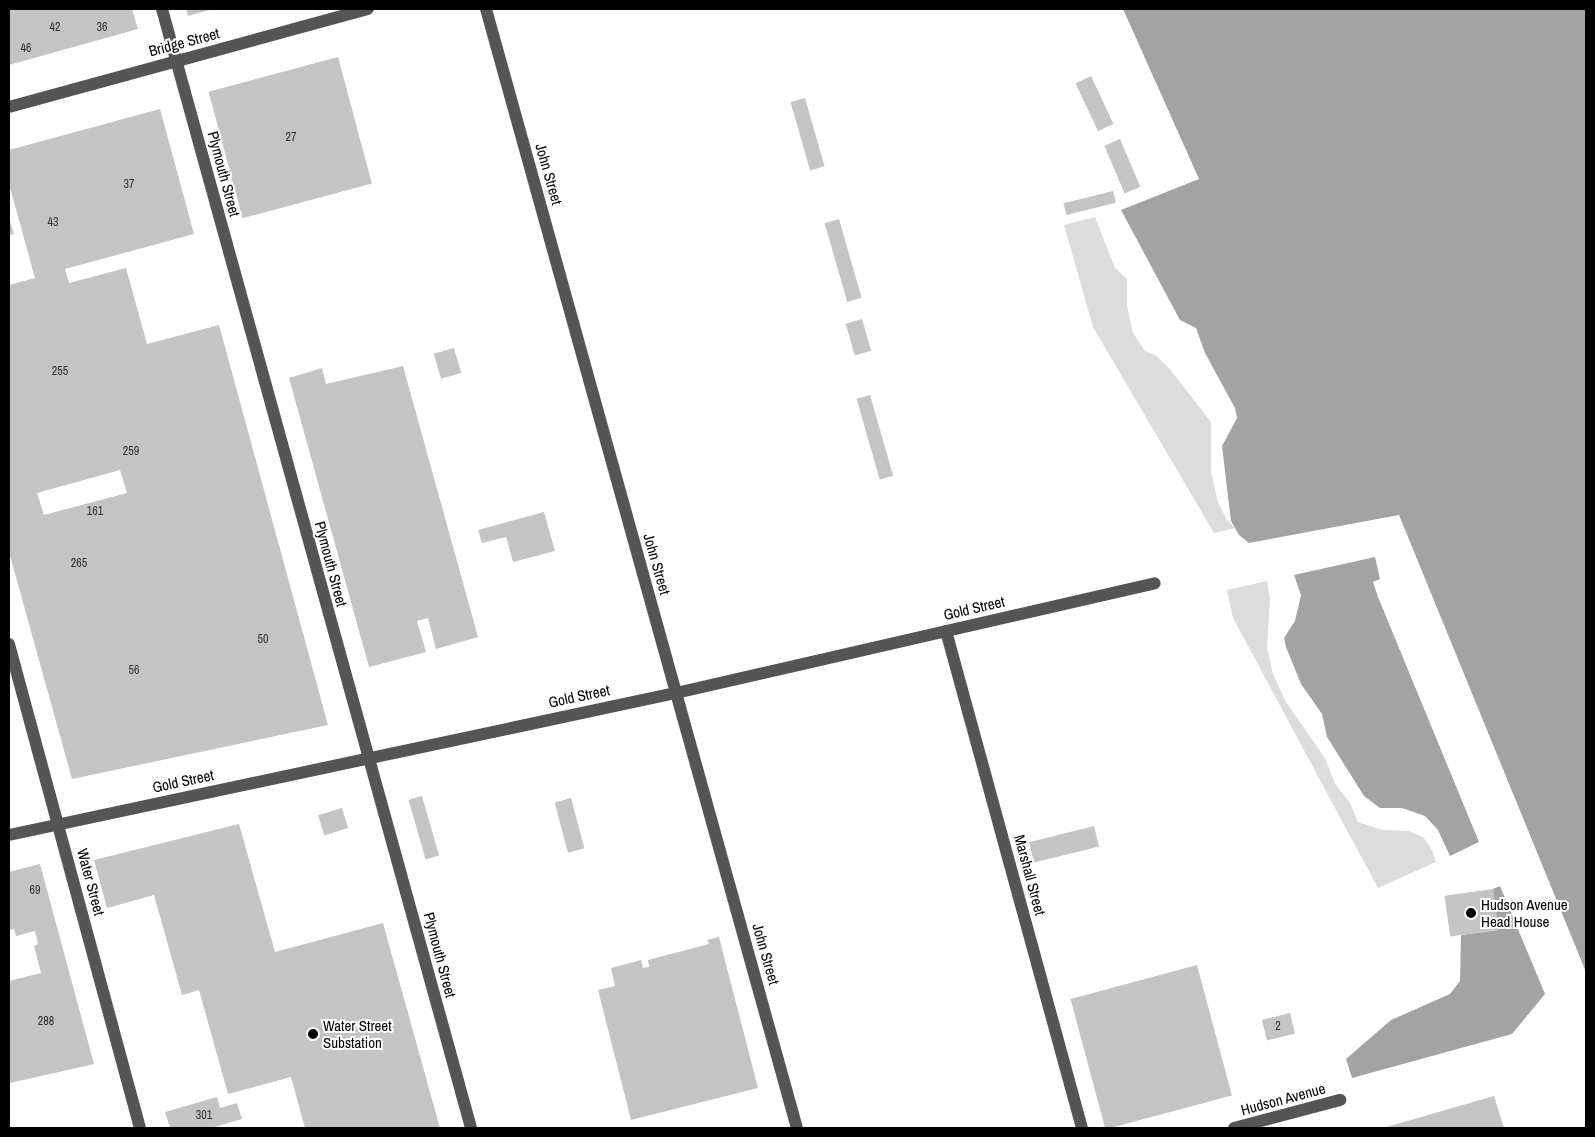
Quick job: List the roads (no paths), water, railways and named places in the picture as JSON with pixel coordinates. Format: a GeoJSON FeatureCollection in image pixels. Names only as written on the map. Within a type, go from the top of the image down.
{"type":"FeatureCollection","features":[{"type":"Feature","properties":{"kind":"street","name":"Plymouth Street"},"geometry":{"type":"LineString","coordinates":[[162,9],[471,1128]]}},
{"type":"Feature","properties":{"kind":"street","name":"Bridge Street"},"geometry":{"type":"LineString","coordinates":[[9,107],[368,9]]}},
{"type":"Feature","properties":{"kind":"street","name":"John Street"},"geometry":{"type":"LineString","coordinates":[[486,9],[797,1128]]}},
{"type":"Feature","properties":{"kind":"street","name":"Gold Street"},"geometry":{"type":"LineString","coordinates":[[9,835],[676,693],[1155,584]]}},
{"type":"Feature","properties":{"kind":"street","name":"Marshall Street"},"geometry":{"type":"LineString","coordinates":[[946,631],[1082,1128]]}},
{"type":"Feature","properties":{"kind":"street","name":"Water Street"},"geometry":{"type":"LineString","coordinates":[[9,644],[140,1128]]}},
{"type":"Feature","properties":{"kind":"street","name":"Hudson Avenue"},"geometry":{"type":"LineString","coordinates":[[1234,1128],[1340,1100]]}},
{"type":"Feature","properties":{"kind":"place","name":"Hudson Avenue Head House"},"geometry":{"type":"Point","coordinates":[1471,913]}},
{"type":"Feature","properties":{"kind":"place","name":"Water Street Substation"},"geometry":{"type":"Point","coordinates":[313,1034]}}]}
